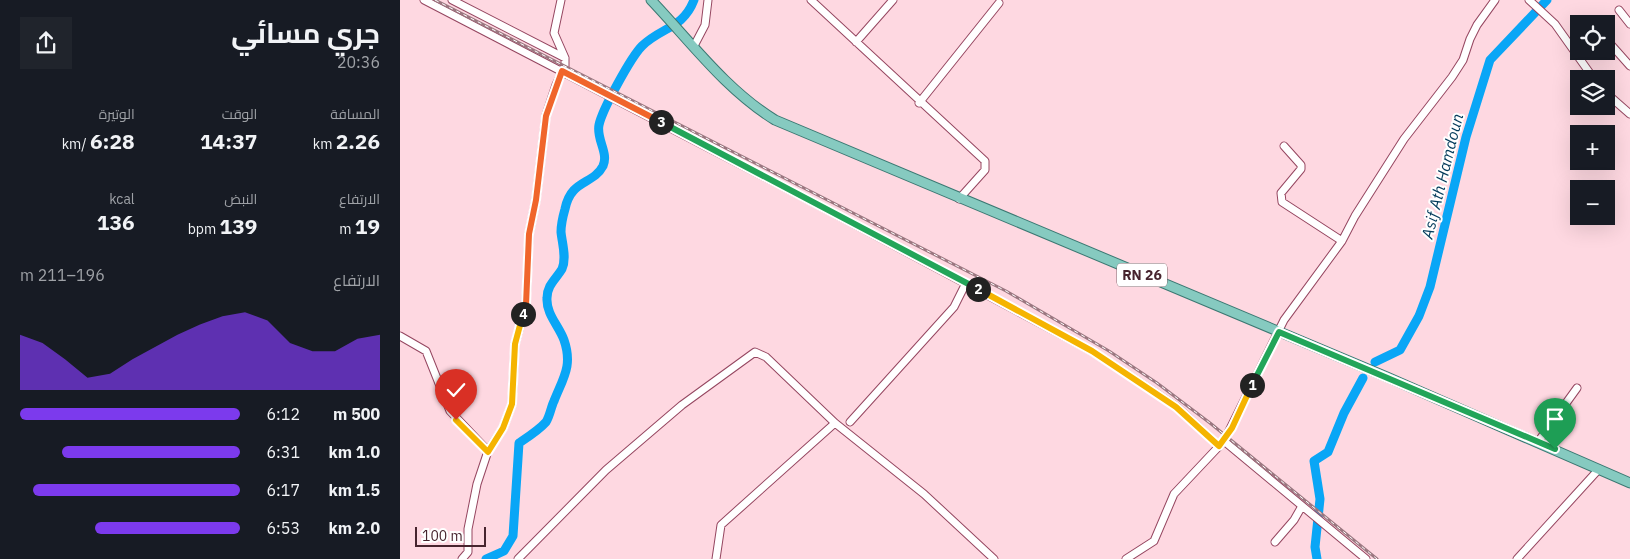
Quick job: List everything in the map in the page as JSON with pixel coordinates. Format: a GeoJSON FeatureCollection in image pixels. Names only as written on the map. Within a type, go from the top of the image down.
{"type":"FeatureCollection","features":[{"type":"Feature","properties":{"kind":"main road","name":"RN 26"},"geometry":{"type":"LineString","coordinates":[[651,0],[739,93],[758,110],[775,120],[1279,332],[1630,483]]}},
{"type":"Feature","properties":{"kind":"street"},"geometry":{"type":"LineString","coordinates":[[424,0],[966,283],[1092,351],[1176,407],[1366,559]]}},
{"type":"Feature","properties":{"kind":"street"},"geometry":{"type":"LineString","coordinates":[[452,0],[565,58]]}},
{"type":"Feature","properties":{"kind":"street"},"geometry":{"type":"LineString","coordinates":[[462,559],[468,552],[470,516],[477,484],[488,452],[503,428],[512,404],[515,344],[526,305],[529,234],[536,200],[546,116],[565,66],[565,58],[554,33],[561,0]]}},
{"type":"Feature","properties":{"kind":"street"},"geometry":{"type":"LineString","coordinates":[[694,46],[705,25],[708,0]]}},
{"type":"Feature","properties":{"kind":"street"},"geometry":{"type":"LineString","coordinates":[[811,0],[919,103],[985,161],[985,170],[959,199]]}},
{"type":"Feature","properties":{"kind":"street"},"geometry":{"type":"LineString","coordinates":[[856,42],[893,0]]}},
{"type":"Feature","properties":{"kind":"street"},"geometry":{"type":"LineString","coordinates":[[1126,559],[1154,540],[1174,494],[1221,444],[1279,332],[1300,296],[1342,240],[1404,139],[1460,66],[1470,39],[1495,0]]}},
{"type":"Feature","properties":{"kind":"street"},"geometry":{"type":"LineString","coordinates":[[1531,1],[1544,12],[1587,70]]}},
{"type":"Feature","properties":{"kind":"street"},"geometry":{"type":"LineString","coordinates":[[919,103],[999,3]]}},
{"type":"Feature","properties":{"kind":"street"},"geometry":{"type":"LineString","coordinates":[[1619,10],[1630,24]]}},
{"type":"Feature","properties":{"kind":"street"},"geometry":{"type":"LineString","coordinates":[[1615,49],[1630,66]]}},
{"type":"Feature","properties":{"kind":"street"},"geometry":{"type":"LineString","coordinates":[[1615,101],[1630,114]]}},
{"type":"Feature","properties":{"kind":"street"},"geometry":{"type":"LineString","coordinates":[[1284,146],[1299,162],[1301,169],[1281,193],[1282,202],[1342,240]]}},
{"type":"Feature","properties":{"kind":"street"},"geometry":{"type":"LineString","coordinates":[[850,422],[954,307],[960,291],[966,283]]}},
{"type":"Feature","properties":{"kind":"street"},"geometry":{"type":"LineString","coordinates":[[400,336],[426,351],[450,411],[488,452]]}},
{"type":"Feature","properties":{"kind":"street"},"geometry":{"type":"LineString","coordinates":[[518,559],[606,470],[682,406],[755,352],[766,356],[835,423],[924,494],[986,556],[994,559]]}},
{"type":"Feature","properties":{"kind":"street"},"geometry":{"type":"LineString","coordinates":[[1538,442],[1577,388]]}},
{"type":"Feature","properties":{"kind":"street"},"geometry":{"type":"LineString","coordinates":[[716,559],[722,524],[835,423]]}},
{"type":"Feature","properties":{"kind":"street"},"geometry":{"type":"LineString","coordinates":[[1517,559],[1599,469]]}},
{"type":"Feature","properties":{"kind":"street"},"geometry":{"type":"LineString","coordinates":[[1275,542],[1294,520],[1302,506]]}},
{"type":"Feature","properties":{"kind":"waterway"},"geometry":{"type":"LineString","coordinates":[[486,559],[504,551],[513,536],[519,443],[537,431],[546,422],[566,372],[567,349],[547,304],[547,293],[563,265],[564,255],[561,229],[568,199],[577,187],[594,177],[603,166],[604,151],[599,135],[599,125],[611,96],[624,72],[642,46],[684,17],[694,0]]}},
{"type":"Feature","properties":{"kind":"waterway","name":"Asif Ath Hamdoun"},"geometry":{"type":"LineString","coordinates":[[1375,362],[1400,350],[1419,316],[1430,287],[1466,137],[1490,60],[1547,0]]}},
{"type":"Feature","properties":{"kind":"waterway","name":"Asif Ath Hamdoun"},"geometry":{"type":"LineString","coordinates":[[1317,559],[1315,547],[1320,499],[1314,461],[1328,452],[1344,413],[1363,378]]}},
{"type":"Feature","properties":{"kind":"railway"},"geometry":{"type":"LineString","coordinates":[[435,0],[1006,291],[1109,351],[1157,383],[1210,423],[1377,559]]}},
{"type":"Feature","properties":{"kind":"route"},"geometry":{"type":"LineString","coordinates":[[456,420],[488,452],[503,428],[512,404],[515,344],[526,305],[529,234],[536,200],[546,116],[562,71],[812,201],[1092,351],[1176,407],[1219,446],[1232,428],[1279,332],[1555,449]]}}]}
